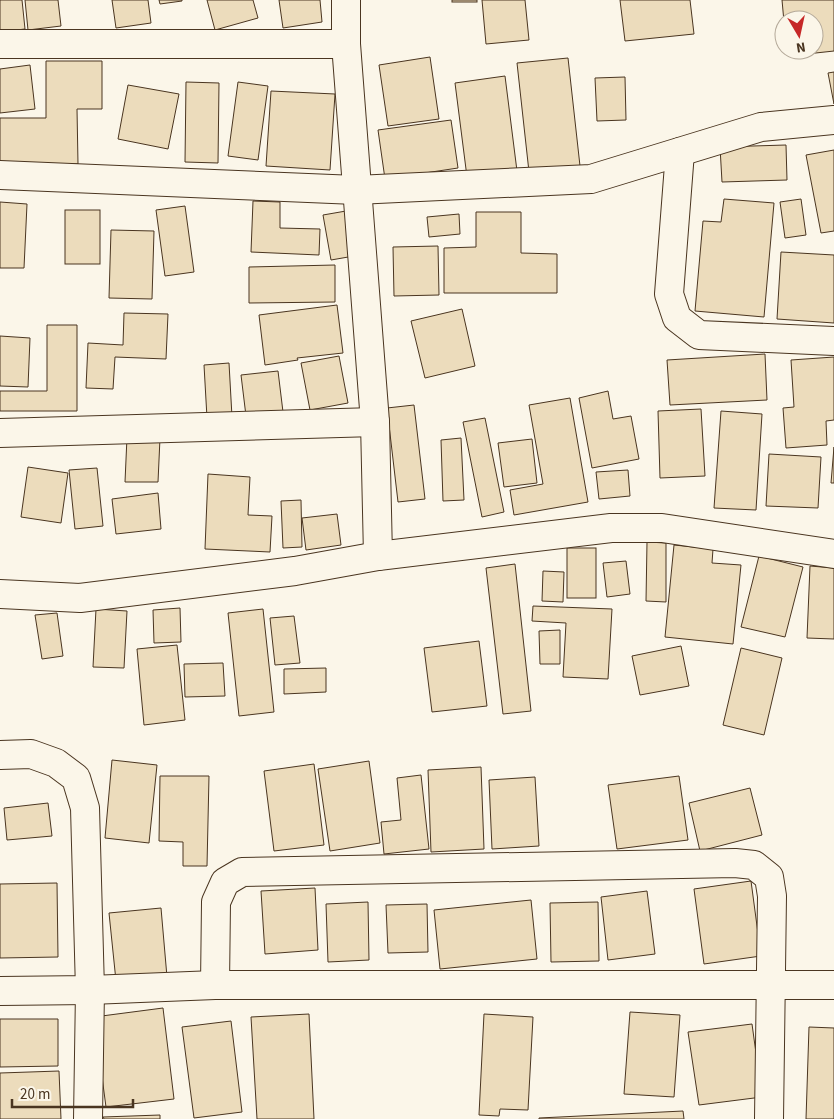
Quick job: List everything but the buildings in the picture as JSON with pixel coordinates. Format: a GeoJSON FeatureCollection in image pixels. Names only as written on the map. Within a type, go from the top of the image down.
{"type":"FeatureCollection","features":[{"type":"Feature","properties":{"kind":"street"},"geometry":{"type":"LineString","coordinates":[[346,0],[346,44],[356,190],[375,422],[378,556]]}},
{"type":"Feature","properties":{"kind":"street"},"geometry":{"type":"LineString","coordinates":[[0,44],[346,44]]}},
{"type":"Feature","properties":{"kind":"street"},"geometry":{"type":"LineString","coordinates":[[0,175],[356,190],[591,179],[761,127],[834,120]]}},
{"type":"Feature","properties":{"kind":"street"},"geometry":{"type":"LineString","coordinates":[[680,152],[669,294],[677,318],[699,334],[834,341]]}},
{"type":"Feature","properties":{"kind":"street"},"geometry":{"type":"LineString","coordinates":[[0,433],[375,422]]}},
{"type":"Feature","properties":{"kind":"street"},"geometry":{"type":"LineString","coordinates":[[0,594],[80,598],[295,571],[378,556],[610,528],[662,528],[834,554]]}},
{"type":"Feature","properties":{"kind":"street"},"geometry":{"type":"LineString","coordinates":[[0,755],[31,754],[56,763],[76,778],[85,808],[90,990],[88,1119]]}},
{"type":"Feature","properties":{"kind":"street"},"geometry":{"type":"LineString","coordinates":[[215,985],[216,902],[225,882],[242,872],[735,863],[754,865],[769,877],[772,896],[769,1119]]}},
{"type":"Feature","properties":{"kind":"street"},"geometry":{"type":"LineString","coordinates":[[0,991],[90,990],[215,985],[834,984]]}}]}
